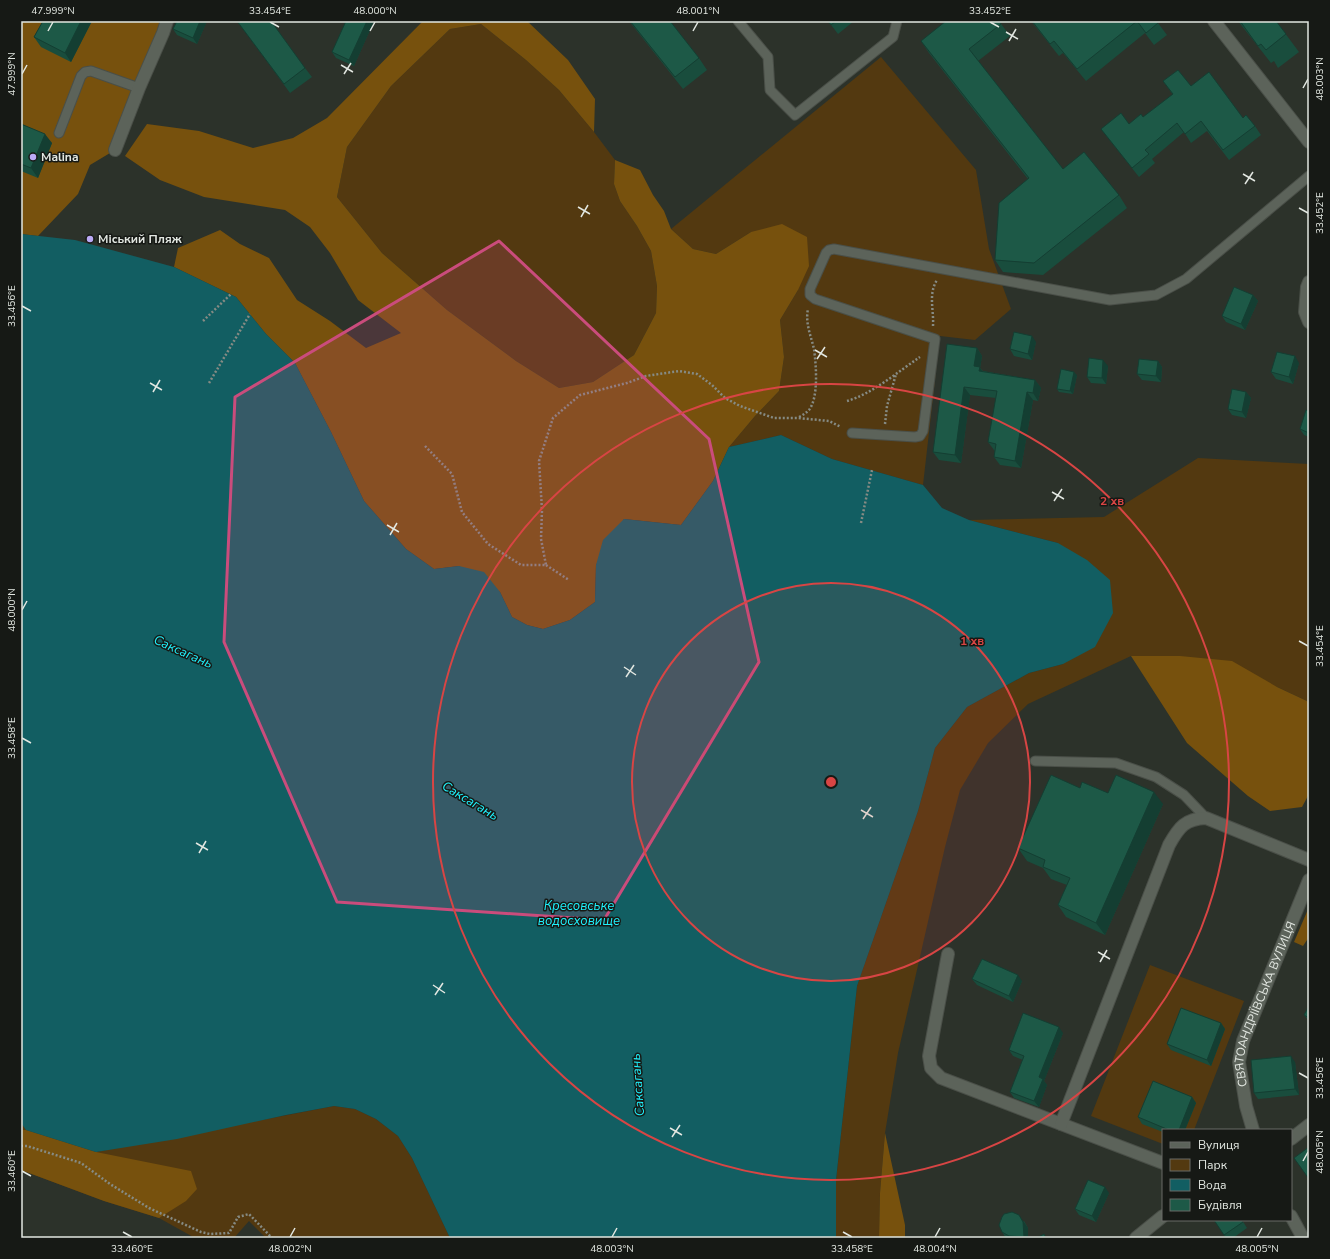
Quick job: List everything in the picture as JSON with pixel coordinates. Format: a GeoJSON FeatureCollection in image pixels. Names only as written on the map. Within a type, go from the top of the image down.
{"type":"FeatureCollection","features":[{"type":"Feature","properties":{"kind":"street"},"geometry":{"type":"LineString","coordinates":[[115,150],[167,21]]}},
{"type":"Feature","properties":{"kind":"street"},"geometry":{"type":"LineString","coordinates":[[1214,21],[1309,142]]}},
{"type":"Feature","properties":{"kind":"street"},"geometry":{"type":"LineString","coordinates":[[1309,282],[1307,287],[1305,312],[1309,322]]}},
{"type":"Feature","properties":{"kind":"street"},"geometry":{"type":"LineString","coordinates":[[1060,1124],[1169,845],[1176,832],[1185,823],[1196,819],[1206,818],[1309,860]]}},
{"type":"Feature","properties":{"kind":"street","name":"СВЯТОАНДРІЇВСЬКА ВУЛИЦЯ"},"geometry":{"type":"LineString","coordinates":[[1253,1129],[1246,1106],[1239,1062],[1243,1041],[1309,880]]}},
{"type":"Feature","properties":{"kind":"street"},"geometry":{"type":"LineString","coordinates":[[948,954],[929,1056],[931,1068],[941,1078],[1162,1163]]}},
{"type":"Feature","properties":{"kind":"street"},"geometry":{"type":"LineString","coordinates":[[1292,1138],[1309,1125]]}},
{"type":"Feature","properties":{"kind":"street"},"geometry":{"type":"LineString","coordinates":[[1136,1238],[1162,1217]]}},
{"type":"Feature","properties":{"kind":"street"},"geometry":{"type":"LineString","coordinates":[[1292,1218],[1303,1238]]}},
{"type":"Feature","properties":{"kind":"lane"},"geometry":{"type":"LineString","coordinates":[[738,21],[768,57],[770,90],[795,115],[893,37],[897,21]]}},
{"type":"Feature","properties":{"kind":"lane"},"geometry":{"type":"LineString","coordinates":[[59,133],[81,76],[85,72],[91,71],[139,88]]}},
{"type":"Feature","properties":{"kind":"lane"},"geometry":{"type":"LineString","coordinates":[[852,433],[915,437],[920,436],[923,431],[935,339],[815,299],[810,295],[810,289],[826,253],[829,250],[834,249],[1110,300],[1156,296],[1186,279],[1309,176]]}},
{"type":"Feature","properties":{"kind":"lane"},"geometry":{"type":"LineString","coordinates":[[1035,760],[1116,763],[1156,777],[1184,795],[1206,818]]}},
{"type":"Feature","properties":{"kind":"path"},"geometry":{"type":"LineString","coordinates":[[931,338],[933,306],[931,296],[934,285],[943,270]]}},
{"type":"Feature","properties":{"kind":"path"},"geometry":{"type":"LineString","coordinates":[[203,321],[231,294]]}},
{"type":"Feature","properties":{"kind":"path"},"geometry":{"type":"LineString","coordinates":[[798,418],[810,408],[814,397],[816,380],[813,348],[809,333],[807,315],[810,295]]}},
{"type":"Feature","properties":{"kind":"path"},"geometry":{"type":"LineString","coordinates":[[209,382],[250,314]]}},
{"type":"Feature","properties":{"kind":"path"},"geometry":{"type":"LineString","coordinates":[[847,401],[855,399],[865,393],[934,348]]}},
{"type":"Feature","properties":{"kind":"path"},"geometry":{"type":"LineString","coordinates":[[546,564],[541,539],[542,510],[539,461],[553,418],[580,395],[627,383],[646,376],[679,371],[697,374],[712,385],[725,398],[740,406],[774,418],[798,418],[829,421],[852,433]]}},
{"type":"Feature","properties":{"kind":"path"},"geometry":{"type":"LineString","coordinates":[[883,435],[887,406],[896,374]]}},
{"type":"Feature","properties":{"kind":"path"},"geometry":{"type":"LineString","coordinates":[[425,446],[452,474],[462,512],[488,544],[522,565],[546,564],[570,580]]}},
{"type":"Feature","properties":{"kind":"path"},"geometry":{"type":"LineString","coordinates":[[861,523],[872,470]]}},
{"type":"Feature","properties":{"kind":"path"},"geometry":{"type":"LineString","coordinates":[[21,1146],[27,1146],[81,1163],[110,1184],[149,1208],[201,1232],[210,1234],[229,1232],[238,1217],[249,1214],[272,1238]]}},
{"type":"Feature","properties":{"kind":"highlighted area"},"geometry":{"type":"Polygon","coordinates":[[[499,241],[709,439],[759,662],[604,920],[337,902],[224,642],[235,397],[499,241]]]}},
{"type":"Feature","properties":{"kind":"green space"},"geometry":{"type":"Polygon","coordinates":[[[481,24],[526,60],[559,90],[615,160],[614,184],[620,201],[637,226],[651,251],[657,286],[656,313],[634,355],[593,382],[559,388],[516,361],[447,310],[382,253],[337,197],[347,147],[391,86],[450,29],[481,24]]]}},
{"type":"Feature","properties":{"kind":"green space"},"geometry":{"type":"Polygon","coordinates":[[[881,57],[976,170],[989,249],[1011,309],[975,340],[940,336],[923,485],[832,459],[781,435],[729,447],[755,416],[779,391],[784,357],[780,320],[798,290],[751,232],[716,254],[693,249],[671,229],[881,57]]]}},
{"type":"Feature","properties":{"kind":"green space"},"geometry":{"type":"Polygon","coordinates":[[[1198,458],[1309,464],[1309,704],[1307,701],[1277,687],[1131,656],[1028,704],[988,743],[960,790],[945,847],[898,1053],[885,1133],[880,1193],[879,1238],[836,1238],[836,1180],[857,986],[918,811],[935,748],[967,707],[1029,673],[1063,664],[1058,543],[969,520],[1104,517],[1198,458]]]}},
{"type":"Feature","properties":{"kind":"green space"},"geometry":{"type":"Polygon","coordinates":[[[1150,965],[1244,1001],[1194,1129],[1162,1129],[1162,1144],[1091,1116],[1150,965]]]}},
{"type":"Feature","properties":{"kind":"green space"},"geometry":{"type":"Polygon","coordinates":[[[334,1106],[355,1109],[376,1119],[398,1136],[412,1158],[450,1238],[266,1238],[249,1221],[234,1238],[195,1238],[159,1218],[104,1201],[21,1170],[21,1123],[27,1130],[96,1152],[334,1106]]]}},
{"type":"Feature","properties":{"kind":"shaded area"},"geometry":{"type":"Polygon","coordinates":[[[21,21],[167,21],[110,153],[90,165],[78,194],[38,236],[21,234],[21,21]]]}},
{"type":"Feature","properties":{"kind":"shaded area"},"geometry":{"type":"Polygon","coordinates":[[[423,21],[527,21],[568,60],[595,99],[594,132],[559,90],[526,60],[481,24],[450,29],[391,86],[347,147],[337,197],[382,253],[447,310],[516,361],[559,388],[593,382],[634,355],[656,313],[657,286],[651,251],[637,226],[620,201],[614,184],[615,160],[640,170],[653,195],[664,211],[671,229],[693,249],[716,254],[751,232],[782,224],[807,237],[809,266],[798,290],[780,320],[784,357],[779,391],[755,416],[729,447],[713,481],[681,525],[624,519],[596,565],[595,602],[570,620],[543,629],[527,625],[512,617],[500,592],[459,566],[434,569],[406,549],[364,501],[331,432],[295,363],[266,334],[236,297],[174,267],[178,248],[220,230],[240,244],[269,258],[297,300],[330,321],[366,348],[401,333],[358,300],[330,253],[310,227],[285,210],[204,197],[160,180],[125,156],[147,124],[199,131],[253,148],[293,138],[327,118],[423,21]]]}},
{"type":"Feature","properties":{"kind":"shaded area"},"geometry":{"type":"Polygon","coordinates":[[[1131,656],[1180,656],[1232,661],[1277,687],[1307,701],[1309,704],[1309,794],[1302,807],[1270,811],[1248,796],[1187,743],[1131,656]]]}},
{"type":"Feature","properties":{"kind":"shaded area"},"geometry":{"type":"Polygon","coordinates":[[[1309,907],[1309,937],[1303,946],[1294,942],[1309,907]]]}},
{"type":"Feature","properties":{"kind":"shaded area"},"geometry":{"type":"Polygon","coordinates":[[[21,1130],[26,1130],[96,1152],[191,1171],[197,1189],[186,1201],[159,1218],[104,1201],[21,1170],[21,1130]]]}},
{"type":"Feature","properties":{"kind":"shaded area"},"geometry":{"type":"Polygon","coordinates":[[[885,1133],[905,1225],[905,1238],[879,1238],[880,1193],[885,1133]]]}},
{"type":"Feature","properties":{"kind":"water","name":"Кресовське водосховище"},"geometry":{"type":"Polygon","coordinates":[[[21,234],[75,240],[174,267],[236,297],[266,334],[295,363],[331,432],[364,501],[406,549],[434,569],[459,566],[484,572],[500,592],[512,617],[527,625],[543,629],[570,620],[595,602],[596,565],[603,540],[624,519],[681,525],[713,481],[729,447],[781,435],[832,459],[923,485],[942,508],[969,520],[1058,543],[1087,560],[1110,580],[1113,613],[1095,647],[1063,664],[1029,673],[967,707],[935,748],[918,811],[857,986],[836,1180],[836,1238],[450,1238],[412,1158],[398,1136],[376,1119],[355,1109],[334,1106],[177,1139],[96,1152],[26,1130],[21,1123],[21,234]]]}},
{"type":"Feature","properties":{"kind":"building"},"geometry":{"type":"Polygon","coordinates":[[[43,21],[81,21],[65,53],[34,37],[43,21]]]}},
{"type":"Feature","properties":{"kind":"building"},"geometry":{"type":"Polygon","coordinates":[[[177,21],[200,21],[193,38],[173,29],[177,21]]]}},
{"type":"Feature","properties":{"kind":"building"},"geometry":{"type":"Polygon","coordinates":[[[237,21],[271,21],[305,68],[284,84],[237,21]]]}},
{"type":"Feature","properties":{"kind":"building"},"geometry":{"type":"Polygon","coordinates":[[[346,21],[367,21],[349,60],[332,52],[346,21]]]}},
{"type":"Feature","properties":{"kind":"building"},"geometry":{"type":"Polygon","coordinates":[[[630,21],[670,21],[699,58],[675,77],[630,21]]]}},
{"type":"Feature","properties":{"kind":"building"},"geometry":{"type":"Polygon","coordinates":[[[828,21],[836,21],[831,25],[828,21]]]}},
{"type":"Feature","properties":{"kind":"building"},"geometry":{"type":"Polygon","coordinates":[[[946,21],[999,21],[1001,24],[969,49],[1063,169],[1084,152],[1119,195],[1034,263],[995,260],[999,203],[1029,178],[921,41],[946,21]]]}},
{"type":"Feature","properties":{"kind":"building"},"geometry":{"type":"Polygon","coordinates":[[[1032,21],[1137,21],[1077,69],[1054,41],[1050,44],[1032,21]]]}},
{"type":"Feature","properties":{"kind":"building"},"geometry":{"type":"Polygon","coordinates":[[[1137,21],[1157,21],[1158,23],[1146,33],[1137,21]]]}},
{"type":"Feature","properties":{"kind":"building"},"geometry":{"type":"Polygon","coordinates":[[[1240,21],[1276,21],[1286,34],[1266,50],[1261,44],[1258,46],[1240,21]]]}},
{"type":"Feature","properties":{"kind":"building"},"geometry":{"type":"Polygon","coordinates":[[[1178,70],[1191,86],[1209,72],[1243,118],[1246,115],[1255,126],[1223,150],[1201,121],[1185,134],[1177,123],[1145,150],[1149,154],[1132,168],[1101,129],[1121,113],[1129,124],[1141,114],[1143,117],[1173,94],[1163,81],[1178,70]]]}},
{"type":"Feature","properties":{"kind":"building"},"geometry":{"type":"Polygon","coordinates":[[[21,124],[45,134],[31,168],[21,164],[21,124]]]}},
{"type":"Feature","properties":{"kind":"building"},"geometry":{"type":"Polygon","coordinates":[[[1234,287],[1253,295],[1241,324],[1222,316],[1234,287]]]}},
{"type":"Feature","properties":{"kind":"building"},"geometry":{"type":"Polygon","coordinates":[[[1014,332],[1032,336],[1028,354],[1010,349],[1014,332]]]}},
{"type":"Feature","properties":{"kind":"building"},"geometry":{"type":"Polygon","coordinates":[[[947,344],[977,348],[974,366],[980,367],[979,371],[1035,380],[1033,393],[1027,392],[1015,461],[994,457],[996,444],[988,442],[997,391],[964,387],[955,455],[933,452],[947,344]]]}},
{"type":"Feature","properties":{"kind":"building"},"geometry":{"type":"Polygon","coordinates":[[[1277,352],[1295,356],[1289,377],[1271,372],[1277,352]]]}},
{"type":"Feature","properties":{"kind":"building"},"geometry":{"type":"Polygon","coordinates":[[[1089,358],[1103,360],[1102,378],[1087,377],[1089,358]]]}},
{"type":"Feature","properties":{"kind":"building"},"geometry":{"type":"Polygon","coordinates":[[[1139,359],[1158,361],[1156,376],[1137,374],[1139,359]]]}},
{"type":"Feature","properties":{"kind":"building"},"geometry":{"type":"Polygon","coordinates":[[[1061,369],[1074,372],[1070,391],[1057,389],[1061,369]]]}},
{"type":"Feature","properties":{"kind":"building"},"geometry":{"type":"Polygon","coordinates":[[[1232,389],[1246,392],[1242,412],[1228,409],[1232,389]]]}},
{"type":"Feature","properties":{"kind":"building"},"geometry":{"type":"Polygon","coordinates":[[[1306,410],[1309,411],[1309,433],[1300,429],[1306,410]]]}},
{"type":"Feature","properties":{"kind":"building"},"geometry":{"type":"Polygon","coordinates":[[[1051,775],[1080,788],[1082,782],[1108,793],[1116,775],[1154,792],[1096,923],[1058,905],[1070,878],[1043,867],[1045,860],[1018,848],[1051,775]]]}},
{"type":"Feature","properties":{"kind":"building"},"geometry":{"type":"Polygon","coordinates":[[[982,959],[1018,975],[1009,996],[972,979],[982,959]]]}},
{"type":"Feature","properties":{"kind":"building"},"geometry":{"type":"Polygon","coordinates":[[[1309,1006],[1309,1018],[1304,1015],[1309,1006]]]}},
{"type":"Feature","properties":{"kind":"building"},"geometry":{"type":"Polygon","coordinates":[[[1181,1008],[1221,1023],[1207,1060],[1167,1044],[1181,1008]]]}},
{"type":"Feature","properties":{"kind":"building"},"geometry":{"type":"Polygon","coordinates":[[[1023,1013],[1059,1027],[1039,1077],[1043,1079],[1034,1101],[1010,1092],[1024,1056],[1009,1050],[1023,1013]]]}},
{"type":"Feature","properties":{"kind":"building"},"geometry":{"type":"Polygon","coordinates":[[[1291,1056],[1295,1089],[1254,1093],[1251,1060],[1291,1056]]]}},
{"type":"Feature","properties":{"kind":"building"},"geometry":{"type":"Polygon","coordinates":[[[1153,1081],[1192,1097],[1179,1129],[1167,1129],[1138,1117],[1153,1081]]]}},
{"type":"Feature","properties":{"kind":"building"},"geometry":{"type":"Polygon","coordinates":[[[1309,1147],[1309,1179],[1294,1158],[1309,1147]]]}},
{"type":"Feature","properties":{"kind":"building"},"geometry":{"type":"Polygon","coordinates":[[[1088,1180],[1105,1187],[1092,1216],[1075,1209],[1088,1180]]]}},
{"type":"Feature","properties":{"kind":"building"},"geometry":{"type":"Polygon","coordinates":[[[1012,1212],[1019,1215],[1023,1222],[1024,1237],[1009,1236],[1002,1232],[999,1225],[1002,1217],[1004,1214],[1012,1212]]]}},
{"type":"Feature","properties":{"kind":"building"},"geometry":{"type":"Polygon","coordinates":[[[1215,1221],[1243,1222],[1224,1235],[1215,1221]]]}},
{"type":"Feature","properties":{"kind":"building"},"geometry":{"type":"Polygon","coordinates":[[[1044,1234],[1046,1238],[1037,1238],[1044,1234]]]}},
{"type":"Feature","properties":{"kind":"place","name":"Malina"},"geometry":{"type":"Point","coordinates":[33,157]}},
{"type":"Feature","properties":{"kind":"place","name":"Міський Пляж"},"geometry":{"type":"Point","coordinates":[90,239]}},
{"type":"Feature","properties":{"kind":"water label","name":"Саксагань"},"geometry":{"type":"Point","coordinates":[183,652]}},
{"type":"Feature","properties":{"kind":"water label","name":"Саксагань"},"geometry":{"type":"Point","coordinates":[470,801]}},
{"type":"Feature","properties":{"kind":"water label","name":"Саксагань"},"geometry":{"type":"Point","coordinates":[638,1085]}}]}
